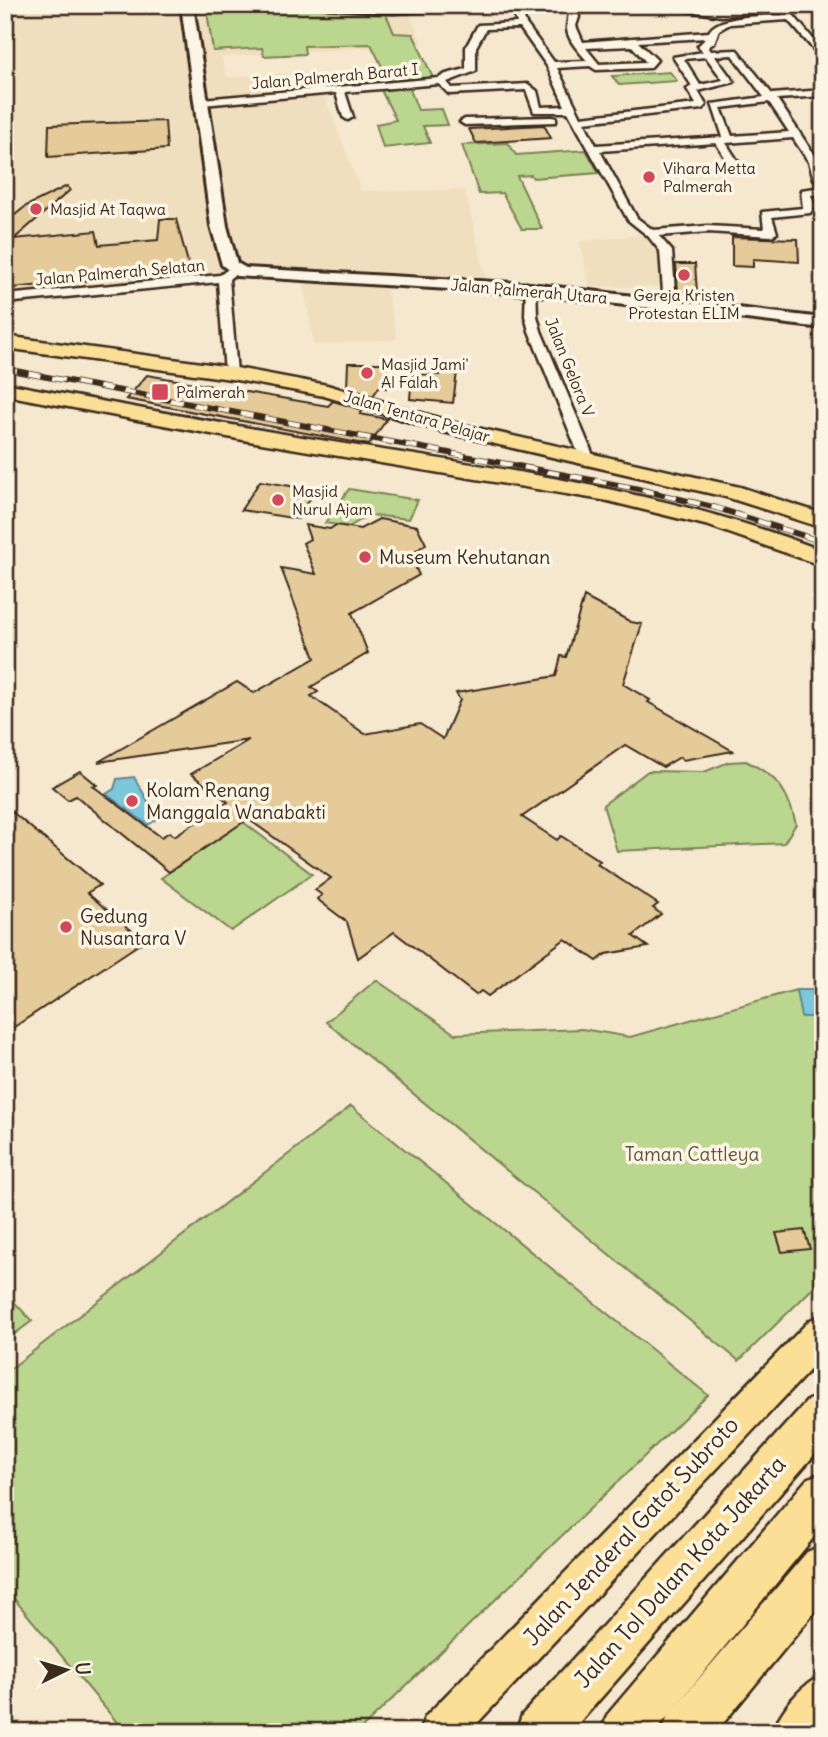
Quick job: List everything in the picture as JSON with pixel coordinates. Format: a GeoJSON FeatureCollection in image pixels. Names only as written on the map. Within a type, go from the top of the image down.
{"type":"FeatureCollection","features":[{"type":"Feature","properties":{"kind":"highway","name":"Jalan Tentara Pelajar"},"geometry":{"type":"LineString","coordinates":[[5,342],[231,373],[327,391],[450,428],[732,492],[823,521]]}},
{"type":"Feature","properties":{"kind":"highway","name":"Jalan Tentara Pelajar"},"geometry":{"type":"LineString","coordinates":[[5,389],[212,430],[570,486],[683,510],[769,536],[823,559]]}},
{"type":"Feature","properties":{"kind":"highway"},"geometry":{"type":"LineString","coordinates":[[212,430],[331,460],[649,521],[736,544],[823,574]]}},
{"type":"Feature","properties":{"kind":"highway","name":"Jalan Jenderal Gatot Subroto"},"geometry":{"type":"LineString","coordinates":[[440,1732],[823,1331]]}},
{"type":"Feature","properties":{"kind":"highway","name":"Jalan Tol Dalam Kota Jakarta"},"geometry":{"type":"LineString","coordinates":[[539,1732],[823,1414]]}},
{"type":"Feature","properties":{"kind":"highway"},"geometry":{"type":"LineString","coordinates":[[624,1732],[823,1493]]}},
{"type":"Feature","properties":{"kind":"highway"},"geometry":{"type":"LineString","coordinates":[[685,1732],[823,1567]]}},
{"type":"Feature","properties":{"kind":"highway"},"geometry":{"type":"LineString","coordinates":[[793,1732],[823,1696]]}},
{"type":"Feature","properties":{"kind":"main road"},"geometry":{"type":"LineString","coordinates":[[191,7],[206,102],[219,226],[230,265],[229,274]]}},
{"type":"Feature","properties":{"kind":"main road","name":"Jalan Palmerah Utara"},"geometry":{"type":"LineString","coordinates":[[206,102],[241,255],[248,265],[261,270],[333,277]]}},
{"type":"Feature","properties":{"kind":"main road","name":"Jalan Palmerah Utara"},"geometry":{"type":"LineString","coordinates":[[229,274],[530,287],[823,321]]}},
{"type":"Feature","properties":{"kind":"street"},"geometry":{"type":"LineString","coordinates":[[191,7],[233,5]]}},
{"type":"Feature","properties":{"kind":"street"},"geometry":{"type":"LineString","coordinates":[[328,5],[403,10],[471,5]]}},
{"type":"Feature","properties":{"kind":"street"},"geometry":{"type":"LineString","coordinates":[[515,5],[522,25],[551,65],[575,116],[633,220],[651,233],[666,251],[670,302]]}},
{"type":"Feature","properties":{"kind":"street"},"geometry":{"type":"LineString","coordinates":[[573,5],[575,17],[571,26],[574,37],[596,67],[647,66],[652,61],[678,57],[736,53],[769,97],[823,93]]}},
{"type":"Feature","properties":{"kind":"street"},"geometry":{"type":"LineString","coordinates":[[656,5],[721,13],[783,10]]}},
{"type":"Feature","properties":{"kind":"street"},"geometry":{"type":"LineString","coordinates":[[465,122],[693,109],[701,105],[692,91],[697,87],[729,82],[703,46],[709,43],[715,28],[725,26],[725,23],[799,5]]}},
{"type":"Feature","properties":{"kind":"street"},"geometry":{"type":"LineString","coordinates":[[783,10],[820,52]]}},
{"type":"Feature","properties":{"kind":"street","name":"Jalan Palmerah Barat I"},"geometry":{"type":"LineString","coordinates":[[206,102],[442,81],[449,76],[471,71],[471,47],[474,37],[481,33],[481,27],[522,25]]}},
{"type":"Feature","properties":{"kind":"street"},"geometry":{"type":"LineString","coordinates":[[634,43],[633,39],[710,35]]}},
{"type":"Feature","properties":{"kind":"street"},"geometry":{"type":"LineString","coordinates":[[582,45],[634,43],[652,61]]}},
{"type":"Feature","properties":{"kind":"street"},"geometry":{"type":"LineString","coordinates":[[678,57],[697,87]]}},
{"type":"Feature","properties":{"kind":"street"},"geometry":{"type":"LineString","coordinates":[[551,65],[594,63]]}},
{"type":"Feature","properties":{"kind":"street"},"geometry":{"type":"LineString","coordinates":[[442,81],[449,91],[528,87],[532,91],[537,110],[575,116]]}},
{"type":"Feature","properties":{"kind":"street"},"geometry":{"type":"LineString","coordinates":[[340,92],[348,117]]}},
{"type":"Feature","properties":{"kind":"street"},"geometry":{"type":"LineString","coordinates":[[651,233],[708,229],[771,233],[766,214],[806,211],[810,206],[805,192],[821,185],[814,163],[772,99],[715,106],[724,140],[734,163]]}},
{"type":"Feature","properties":{"kind":"street"},"geometry":{"type":"LineString","coordinates":[[594,148],[797,135]]}},
{"type":"Feature","properties":{"kind":"street"},"geometry":{"type":"LineString","coordinates":[[229,274],[231,373]]}},
{"type":"Feature","properties":{"kind":"street","name":"Jalan Palmerah Selatan"},"geometry":{"type":"LineString","coordinates":[[5,299],[229,274]]}},
{"type":"Feature","properties":{"kind":"street","name":"Jalan Gelora V"},"geometry":{"type":"LineString","coordinates":[[530,287],[531,317],[535,331],[589,460]]}},
{"type":"Feature","properties":{"kind":"shaded area"},"geometry":{"type":"Polygon","coordinates":[[[5,5],[405,5],[423,44],[221,57],[227,77],[315,72],[361,191],[465,190],[488,287],[386,285],[397,339],[314,345],[303,282],[249,278],[5,308],[5,5]]]}},
{"type":"Feature","properties":{"kind":"shaded area"},"geometry":{"type":"Polygon","coordinates":[[[652,234],[660,250],[665,287],[589,286],[580,241],[652,234]]]}},
{"type":"Feature","properties":{"kind":"green space"},"geometry":{"type":"Polygon","coordinates":[[[298,7],[386,14],[394,33],[413,34],[434,80],[390,83],[371,44],[304,46],[305,54],[264,56],[262,48],[213,51],[207,12],[298,7]]]}},
{"type":"Feature","properties":{"kind":"green space"},"geometry":{"type":"Polygon","coordinates":[[[670,72],[677,81],[619,85],[612,76],[670,72]]]}},
{"type":"Feature","properties":{"kind":"green space"},"geometry":{"type":"Polygon","coordinates":[[[409,87],[418,110],[442,109],[448,125],[423,126],[430,143],[383,148],[376,124],[396,120],[381,90],[409,87]]]}},
{"type":"Feature","properties":{"kind":"green space"},"geometry":{"type":"Polygon","coordinates":[[[508,143],[516,155],[586,150],[599,173],[533,178],[531,175],[517,176],[542,229],[522,229],[502,193],[479,194],[462,145],[508,143]]]}},
{"type":"Feature","properties":{"kind":"green space"},"geometry":{"type":"Polygon","coordinates":[[[349,489],[418,500],[409,519],[369,515],[349,527],[325,523],[349,489]]]}},
{"type":"Feature","properties":{"kind":"green space"},"geometry":{"type":"Polygon","coordinates":[[[746,761],[774,779],[785,793],[796,824],[784,843],[617,851],[603,805],[648,771],[704,772],[729,762],[746,761]]]}},
{"type":"Feature","properties":{"kind":"green space"},"geometry":{"type":"Polygon","coordinates":[[[243,822],[312,874],[231,931],[161,878],[243,822]]]}},
{"type":"Feature","properties":{"kind":"green space","name":"Taman Cattleya"},"geometry":{"type":"Polygon","coordinates":[[[376,980],[455,1034],[582,1029],[630,1037],[796,990],[802,1016],[823,1017],[823,1278],[739,1361],[326,1022],[376,980]]]}},
{"type":"Feature","properties":{"kind":"green space"},"geometry":{"type":"Polygon","coordinates":[[[351,1106],[708,1395],[358,1732],[125,1732],[5,1588],[5,1373],[351,1106]]]}},
{"type":"Feature","properties":{"kind":"green space"},"geometry":{"type":"Polygon","coordinates":[[[5,1292],[32,1321],[5,1341],[5,1292]]]}},
{"type":"Feature","properties":{"kind":"water","name":"Kolam Renang Manggala Wanabakti"},"geometry":{"type":"Polygon","coordinates":[[[134,777],[152,808],[162,816],[148,825],[106,794],[114,789],[117,779],[134,777]]]}},
{"type":"Feature","properties":{"kind":"water"},"geometry":{"type":"Polygon","coordinates":[[[796,990],[823,990],[823,1017],[801,1017],[796,990]]]}},
{"type":"Feature","properties":{"kind":"building"},"geometry":{"type":"Polygon","coordinates":[[[165,121],[167,149],[48,157],[49,125],[165,121]]]}},
{"type":"Feature","properties":{"kind":"building"},"geometry":{"type":"Polygon","coordinates":[[[544,125],[551,138],[476,143],[469,129],[544,125]]]}},
{"type":"Feature","properties":{"kind":"building"},"geometry":{"type":"Polygon","coordinates":[[[67,186],[70,190],[14,239],[96,231],[99,245],[158,240],[160,219],[176,219],[190,270],[13,288],[5,223],[26,206],[67,186]]]}},
{"type":"Feature","properties":{"kind":"building"},"geometry":{"type":"Polygon","coordinates":[[[732,237],[798,239],[799,262],[753,259],[753,267],[732,266],[732,237]]]}},
{"type":"Feature","properties":{"kind":"building","name":"Gereja Kristen Protestan ELIM"},"geometry":{"type":"Polygon","coordinates":[[[676,264],[695,264],[697,292],[678,292],[676,264]]]}},
{"type":"Feature","properties":{"kind":"building","name":"Masjid Jami' Al Falah"},"geometry":{"type":"Polygon","coordinates":[[[348,363],[386,363],[386,388],[379,387],[373,396],[347,388],[348,363]]]}},
{"type":"Feature","properties":{"kind":"building"},"geometry":{"type":"Polygon","coordinates":[[[440,371],[457,372],[453,403],[410,399],[412,374],[439,375],[440,371]]]}},
{"type":"Feature","properties":{"kind":"building"},"geometry":{"type":"Polygon","coordinates":[[[147,375],[328,406],[333,401],[363,410],[360,414],[387,419],[369,445],[126,399],[147,375]]]}},
{"type":"Feature","properties":{"kind":"building","name":"Masjid Nurul Ajam"},"geometry":{"type":"Polygon","coordinates":[[[260,481],[315,490],[298,519],[241,510],[260,481]]]}},
{"type":"Feature","properties":{"kind":"building"},"geometry":{"type":"Polygon","coordinates":[[[379,519],[417,526],[426,544],[416,551],[421,565],[416,569],[419,575],[352,613],[368,653],[311,687],[318,692],[311,696],[365,734],[420,724],[443,739],[460,700],[456,693],[556,676],[561,656],[566,657],[584,597],[631,622],[642,624],[623,684],[650,700],[648,702],[733,751],[683,760],[680,757],[663,767],[625,745],[522,817],[557,840],[561,836],[600,861],[597,864],[658,904],[653,908],[661,914],[633,936],[648,947],[606,954],[597,961],[565,939],[488,996],[481,991],[476,995],[394,932],[358,958],[347,922],[317,899],[322,895],[315,890],[331,878],[248,819],[169,872],[76,796],[68,800],[52,787],[80,771],[97,785],[93,786],[161,837],[170,832],[174,836],[228,802],[191,774],[249,740],[98,762],[237,682],[254,693],[315,658],[281,568],[316,574],[303,543],[310,539],[305,525],[330,529],[336,525],[360,529],[379,519]]]}},
{"type":"Feature","properties":{"kind":"building","name":"Gedung Nusantara V"},"geometry":{"type":"Polygon","coordinates":[[[5,806],[100,885],[87,893],[144,941],[5,1033],[5,806]]]}},
{"type":"Feature","properties":{"kind":"building"},"geometry":{"type":"Polygon","coordinates":[[[804,1230],[810,1249],[782,1252],[776,1233],[804,1230]]]}},
{"type":"Feature","properties":{"kind":"waterway"},"geometry":{"type":"LineString","coordinates":[[706,5],[726,5]]}},
{"type":"Feature","properties":{"kind":"railway"},"geometry":{"type":"LineString","coordinates":[[5,369],[634,488],[717,508],[823,542]]}},
{"type":"Feature","properties":{"kind":"place","name":"Vihara Metta Palmerah"},"geometry":{"type":"Point","coordinates":[649,177]}},
{"type":"Feature","properties":{"kind":"place","name":"Masjid At Taqwa"},"geometry":{"type":"Point","coordinates":[36,209]}},
{"type":"Feature","properties":{"kind":"place","name":"Gereja Kristen Protestan ELIM"},"geometry":{"type":"Point","coordinates":[684,275]}},
{"type":"Feature","properties":{"kind":"place","name":"Masjid Jami' Al Falah"},"geometry":{"type":"Point","coordinates":[367,373]}},
{"type":"Feature","properties":{"kind":"place","name":"Palmerah"},"geometry":{"type":"Point","coordinates":[160,392]}},
{"type":"Feature","properties":{"kind":"place","name":"Masjid Nurul Ajam"},"geometry":{"type":"Point","coordinates":[278,500]}},
{"type":"Feature","properties":{"kind":"place","name":"Museum Kehutanan"},"geometry":{"type":"Point","coordinates":[365,557]}},
{"type":"Feature","properties":{"kind":"place","name":"Kolam Renang Manggala Wanabakti"},"geometry":{"type":"Point","coordinates":[132,801]}},
{"type":"Feature","properties":{"kind":"place","name":"Gedung Nusantara V"},"geometry":{"type":"Point","coordinates":[66,927]}}]}
